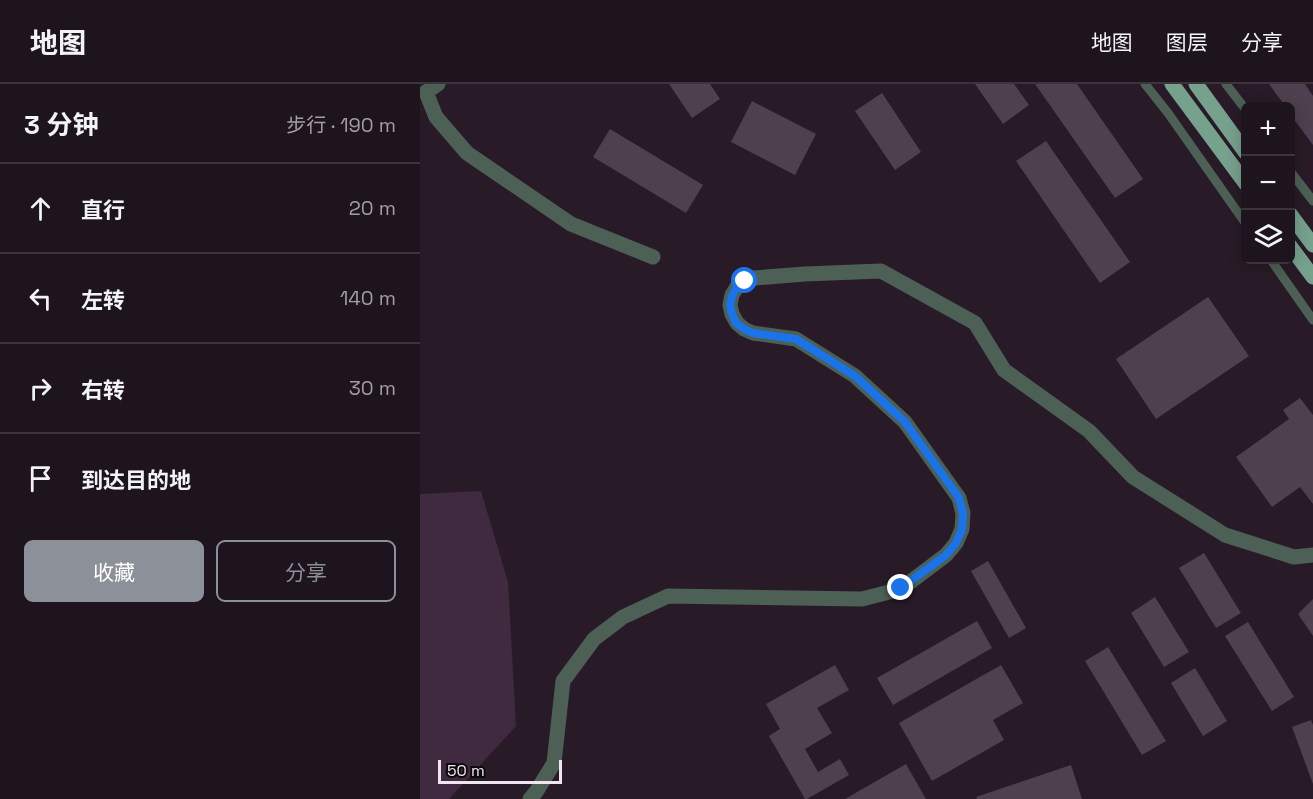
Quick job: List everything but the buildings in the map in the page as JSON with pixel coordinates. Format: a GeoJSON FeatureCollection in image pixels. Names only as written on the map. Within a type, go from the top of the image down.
{"type":"FeatureCollection","features":[{"type":"Feature","properties":{"kind":"main road"},"geometry":{"type":"LineString","coordinates":[[1172,84],[1241,179]]}},
{"type":"Feature","properties":{"kind":"main road"},"geometry":{"type":"LineString","coordinates":[[1196,84],[1241,147]]}},
{"type":"Feature","properties":{"kind":"main road"},"geometry":{"type":"LineString","coordinates":[[1295,221],[1313,245]]}},
{"type":"Feature","properties":{"kind":"main road"},"geometry":{"type":"LineString","coordinates":[[1295,253],[1313,277]]}},
{"type":"Feature","properties":{"kind":"street"},"geometry":{"type":"LineString","coordinates":[[438,84],[426,92],[436,117],[467,153],[571,224],[653,257]]}},
{"type":"Feature","properties":{"kind":"street"},"geometry":{"type":"LineString","coordinates":[[530,799],[554,763],[563,681],[594,639],[623,617],[668,596],[862,598],[901,588],[946,555],[956,543],[962,529],[963,513],[959,498],[905,422],[855,376],[796,339],[753,333],[736,323],[730,305],[732,296],[737,287],[754,278],[881,271],[975,323],[1004,370],[1089,431],[1133,477],[1225,535],[1294,557],[1313,555]]}},
{"type":"Feature","properties":{"kind":"lane"},"geometry":{"type":"LineString","coordinates":[[1145,84],[1168,113],[1241,218]]}},
{"type":"Feature","properties":{"kind":"lane"},"geometry":{"type":"LineString","coordinates":[[1226,84],[1241,105]]}},
{"type":"Feature","properties":{"kind":"lane"},"geometry":{"type":"LineString","coordinates":[[1295,178],[1313,201]]}},
{"type":"Feature","properties":{"kind":"lane"},"geometry":{"type":"LineString","coordinates":[[1274,264],[1313,320]]}},
{"type":"Feature","properties":{"kind":"shaded area"},"geometry":{"type":"Polygon","coordinates":[[[481,491],[508,582],[516,726],[449,799],[420,799],[420,494],[481,491]]]}},
{"type":"Feature","properties":{"kind":"route"},"geometry":{"type":"LineString","coordinates":[[745,281],[737,287],[730,305],[736,323],[753,333],[796,339],[855,376],[905,422],[959,498],[963,513],[962,529],[956,543],[946,555],[901,588]]}}]}
